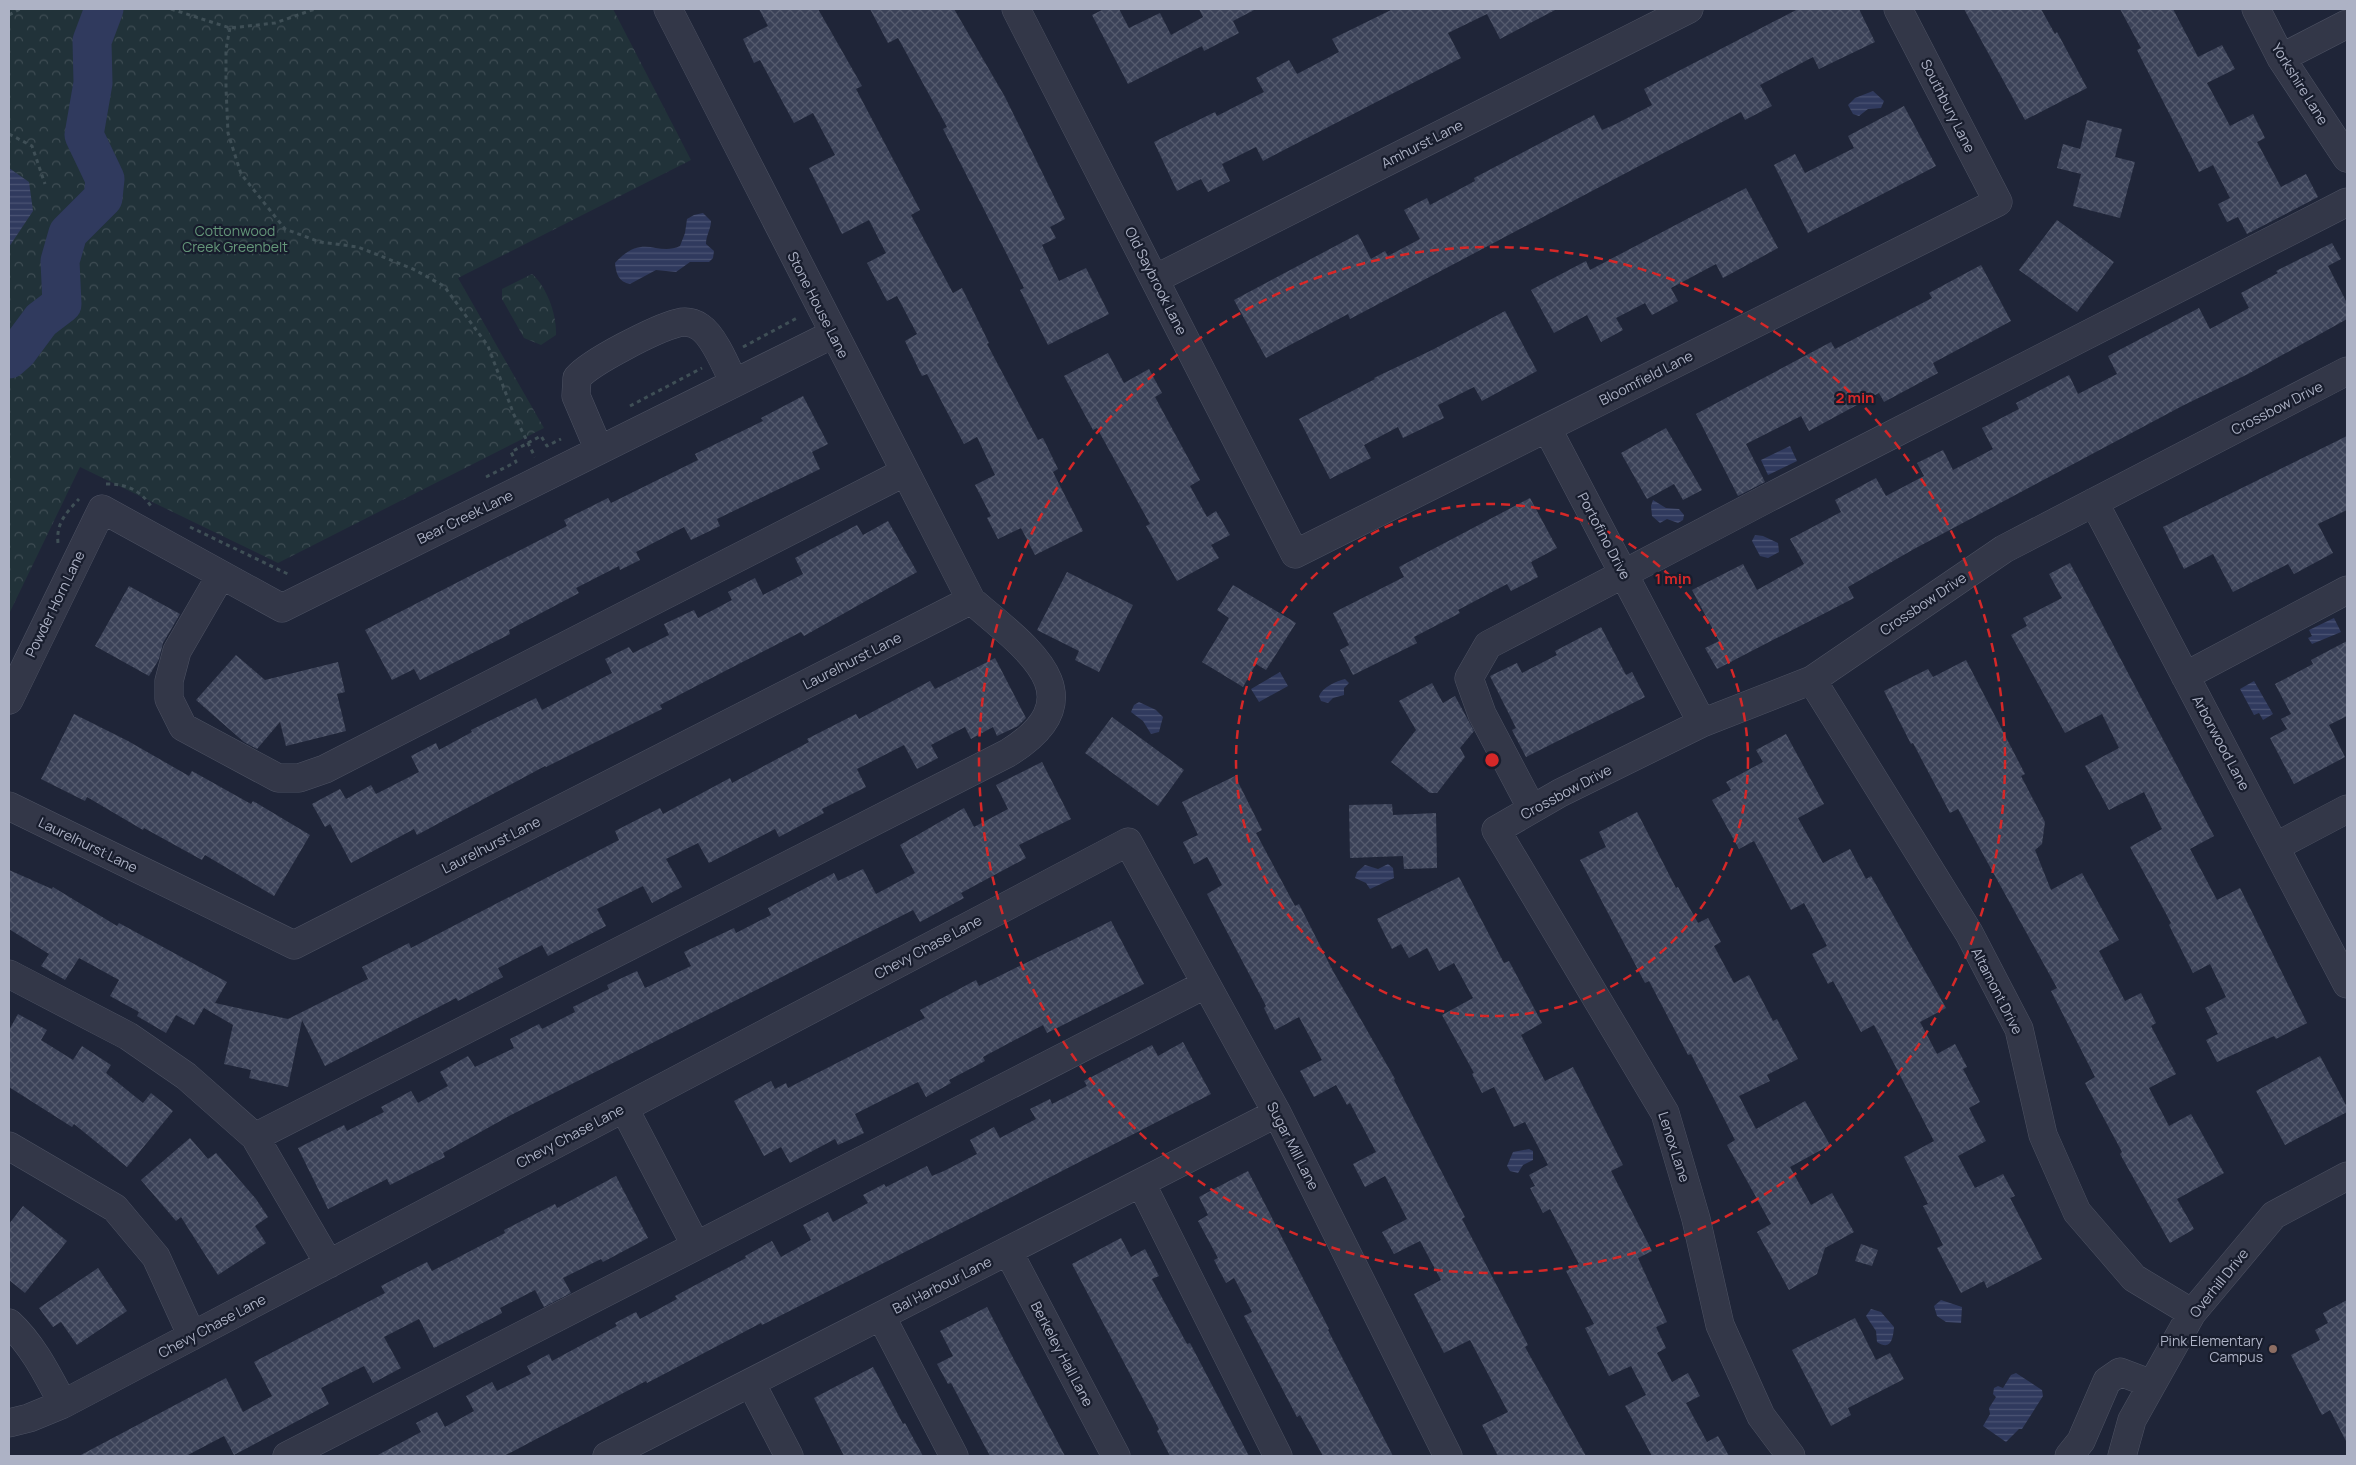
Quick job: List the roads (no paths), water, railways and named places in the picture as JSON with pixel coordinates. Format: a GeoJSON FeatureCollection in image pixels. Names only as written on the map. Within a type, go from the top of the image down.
{"type":"FeatureCollection","features":[{"type":"Feature","properties":{"kind":"street","name":"Stone House Lane"},"geometry":{"type":"LineString","coordinates":[[668,9],[971,600]]}},
{"type":"Feature","properties":{"kind":"street","name":"Old Saybrook Lane"},"geometry":{"type":"LineString","coordinates":[[1016,9],[1295,554]]}},
{"type":"Feature","properties":{"kind":"street","name":"Amhurst Lane"},"geometry":{"type":"LineString","coordinates":[[1154,279],[1689,9]]}},
{"type":"Feature","properties":{"kind":"street","name":"Southbury Lane"},"geometry":{"type":"LineString","coordinates":[[1898,9],[1998,202]]}},
{"type":"Feature","properties":{"kind":"street","name":"Yorkshire Lane"},"geometry":{"type":"LineString","coordinates":[[2256,9],[2281,58],[2347,158]]}},
{"type":"Feature","properties":{"kind":"street"},"geometry":{"type":"LineString","coordinates":[[2281,58],[2347,24]]}},
{"type":"Feature","properties":{"kind":"street","name":"Bloomfield Lane"},"geometry":{"type":"LineString","coordinates":[[1295,554],[1998,202]]}},
{"type":"Feature","properties":{"kind":"street"},"geometry":{"type":"LineString","coordinates":[[1532,809],[1482,714],[1469,678],[1488,645],[1794,484],[2347,202]]}},
{"type":"Feature","properties":{"kind":"street"},"geometry":{"type":"LineString","coordinates":[[594,438],[576,396],[576,384],[582,372],[600,361],[680,323],[692,323],[702,328],[722,358],[734,383]]}},
{"type":"Feature","properties":{"kind":"street","name":"Bear Creek Lane"},"geometry":{"type":"LineString","coordinates":[[101,497],[221,575],[282,608],[547,476],[594,438],[734,383],[833,334]]}},
{"type":"Feature","properties":{"kind":"street","name":"Crossbow Drive"},"geometry":{"type":"LineString","coordinates":[[1496,830],[1560,793],[1702,723],[1812,680],[2004,549],[2347,371]]}},
{"type":"Feature","properties":{"kind":"street","name":"Portofino Drive"},"geometry":{"type":"LineString","coordinates":[[1547,428],[1702,723]]}},
{"type":"Feature","properties":{"kind":"street"},"geometry":{"type":"LineString","coordinates":[[221,575],[177,650],[169,681],[168,699],[183,727],[278,778],[299,778],[325,769],[905,472]]}},
{"type":"Feature","properties":{"kind":"street","name":"Powder Horn Lane"},"geometry":{"type":"LineString","coordinates":[[9,700],[101,497]]}},
{"type":"Feature","properties":{"kind":"street","name":"Arborwood Lane"},"geometry":{"type":"LineString","coordinates":[[2094,502],[2347,981]]}},
{"type":"Feature","properties":{"kind":"street"},"geometry":{"type":"LineString","coordinates":[[2185,676],[2347,590]]}},
{"type":"Feature","properties":{"kind":"street"},"geometry":{"type":"LineString","coordinates":[[255,1137],[1026,742],[1042,726],[1052,706],[1052,692],[1043,668],[1022,646],[971,600]]}},
{"type":"Feature","properties":{"kind":"street","name":"Laurelhurst Lane"},"geometry":{"type":"LineString","coordinates":[[9,806],[294,945],[971,600]]}},
{"type":"Feature","properties":{"kind":"street","name":"Altamont Drive"},"geometry":{"type":"LineString","coordinates":[[1812,680],[1964,925],[2019,1029],[2044,1135],[2077,1212],[2134,1278],[2192,1313]]}},
{"type":"Feature","properties":{"kind":"street"},"geometry":{"type":"LineString","coordinates":[[2275,847],[2347,809]]}},
{"type":"Feature","properties":{"kind":"street","name":"Lenox Lane"},"geometry":{"type":"LineString","coordinates":[[1496,830],[1665,1113],[1696,1219],[1720,1326],[1761,1416],[1790,1456]]}},
{"type":"Feature","properties":{"kind":"street","name":"Sugar Mill Lane"},"geometry":{"type":"LineString","coordinates":[[1128,842],[1276,1113],[1448,1456]]}},
{"type":"Feature","properties":{"kind":"street","name":"Chevy Chase Lane"},"geometry":{"type":"LineString","coordinates":[[9,1423],[30,1418],[63,1404],[1128,842]]}},
{"type":"Feature","properties":{"kind":"street"},"geometry":{"type":"LineString","coordinates":[[9,974],[128,1036],[186,1076],[255,1137],[329,1264]]}},
{"type":"Feature","properties":{"kind":"street"},"geometry":{"type":"LineString","coordinates":[[287,1456],[1206,984]]}},
{"type":"Feature","properties":{"kind":"street"},"geometry":{"type":"LineString","coordinates":[[624,1108],[696,1246]]}},
{"type":"Feature","properties":{"kind":"street","name":"Bal Harbour Lane"},"geometry":{"type":"LineString","coordinates":[[619,1454],[751,1383],[1276,1113]]}},
{"type":"Feature","properties":{"kind":"street"},"geometry":{"type":"LineString","coordinates":[[9,1146],[115,1208],[156,1257],[192,1336]]}},
{"type":"Feature","properties":{"kind":"street","name":"Overhill Drive"},"geometry":{"type":"LineString","coordinates":[[2122,1456],[2132,1420],[2192,1313],[2274,1215],[2347,1176]]}},
{"type":"Feature","properties":{"kind":"street"},"geometry":{"type":"LineString","coordinates":[[1141,1183],[1278,1456]]}},
{"type":"Feature","properties":{"kind":"street","name":"Berkeley Hall Lane"},"geometry":{"type":"LineString","coordinates":[[1008,1251],[1116,1456]]}},
{"type":"Feature","properties":{"kind":"street"},"geometry":{"type":"LineString","coordinates":[[881,1316],[954,1456]]}},
{"type":"Feature","properties":{"kind":"street"},"geometry":{"type":"LineString","coordinates":[[9,1323],[19,1332],[39,1359],[63,1404]]}},
{"type":"Feature","properties":{"kind":"street"},"geometry":{"type":"LineString","coordinates":[[2070,1456],[2081,1441],[2107,1381],[2120,1372],[2152,1384]]}},
{"type":"Feature","properties":{"kind":"street"},"geometry":{"type":"LineString","coordinates":[[751,1383],[789,1456]]}},
{"type":"Feature","properties":{"kind":"water"},"geometry":{"type":"Polygon","coordinates":[[[1873,91],[1884,101],[1881,108],[1868,109],[1859,116],[1853,114],[1848,105],[1855,98],[1873,91]]]}},
{"type":"Feature","properties":{"kind":"water"},"geometry":{"type":"Polygon","coordinates":[[[9,168],[29,182],[33,211],[9,247],[9,168]]]}},
{"type":"Feature","properties":{"kind":"water"},"geometry":{"type":"Polygon","coordinates":[[[703,213],[711,221],[706,244],[714,251],[713,258],[709,262],[690,262],[676,272],[656,270],[630,284],[626,283],[617,274],[615,263],[634,249],[649,247],[672,249],[680,246],[685,233],[687,219],[703,213]]]}},
{"type":"Feature","properties":{"kind":"water"},"geometry":{"type":"Polygon","coordinates":[[[1790,446],[1797,461],[1768,475],[1761,460],[1790,446]]]}},
{"type":"Feature","properties":{"kind":"water"},"geometry":{"type":"Polygon","coordinates":[[[1653,500],[1666,508],[1679,509],[1684,515],[1683,520],[1678,523],[1667,519],[1660,523],[1652,516],[1651,506],[1653,500]]]}},
{"type":"Feature","properties":{"kind":"water"},"geometry":{"type":"Polygon","coordinates":[[[1755,535],[1763,536],[1778,543],[1779,552],[1768,558],[1760,556],[1752,541],[1755,535]]]}},
{"type":"Feature","properties":{"kind":"water"},"geometry":{"type":"Polygon","coordinates":[[[2334,618],[2341,632],[2312,644],[2308,638],[2312,636],[2309,630],[2334,618]]]}},
{"type":"Feature","properties":{"kind":"water"},"geometry":{"type":"Polygon","coordinates":[[[1280,672],[1288,686],[1259,702],[1251,689],[1280,672]]]}},
{"type":"Feature","properties":{"kind":"water"},"geometry":{"type":"Polygon","coordinates":[[[1345,679],[1349,683],[1344,688],[1344,695],[1333,698],[1328,703],[1321,701],[1319,696],[1323,690],[1345,679]]]}},
{"type":"Feature","properties":{"kind":"water"},"geometry":{"type":"Polygon","coordinates":[[[2254,681],[2273,714],[2263,720],[2259,713],[2254,715],[2240,689],[2254,681]]]}},
{"type":"Feature","properties":{"kind":"water"},"geometry":{"type":"Polygon","coordinates":[[[1139,702],[1156,710],[1163,717],[1159,732],[1151,734],[1143,721],[1131,712],[1134,705],[1139,702]]]}},
{"type":"Feature","properties":{"kind":"water"},"geometry":{"type":"Polygon","coordinates":[[[1388,864],[1393,868],[1394,878],[1370,889],[1366,883],[1355,878],[1357,872],[1365,865],[1378,869],[1388,864]]]}},
{"type":"Feature","properties":{"kind":"water"},"geometry":{"type":"Polygon","coordinates":[[[1529,1149],[1533,1151],[1533,1160],[1523,1165],[1518,1173],[1510,1171],[1507,1166],[1513,1152],[1529,1149]]]}},
{"type":"Feature","properties":{"kind":"water"},"geometry":{"type":"Polygon","coordinates":[[[1941,1300],[1962,1307],[1961,1323],[1946,1322],[1937,1316],[1934,1306],[1941,1300]]]}},
{"type":"Feature","properties":{"kind":"water"},"geometry":{"type":"Polygon","coordinates":[[[1871,1309],[1881,1312],[1894,1327],[1892,1339],[1888,1344],[1885,1345],[1877,1342],[1876,1331],[1866,1316],[1871,1309]]]}},
{"type":"Feature","properties":{"kind":"water"},"geometry":{"type":"Polygon","coordinates":[[[2016,1373],[2042,1390],[2043,1396],[2022,1429],[2019,1429],[2006,1442],[1983,1426],[1990,1414],[1989,1408],[1996,1397],[1993,1394],[1994,1388],[1998,1386],[2003,1388],[2011,1375],[2016,1373]]]}},
{"type":"Feature","properties":{"kind":"waterway"},"geometry":{"type":"LineString","coordinates":[[9,359],[18,351],[41,320],[62,304],[60,261],[68,233],[103,198],[105,179],[84,135],[93,83],[92,41],[104,9]]}},
{"type":"Feature","properties":{"kind":"place","name":"Pink Elementary Campus"},"geometry":{"type":"Point","coordinates":[2273,1349]}},
{"type":"Feature","properties":{"kind":"park label","name":"Cottonwood Creek Greenbelt"},"geometry":{"type":"Point","coordinates":[235,240]}}]}
